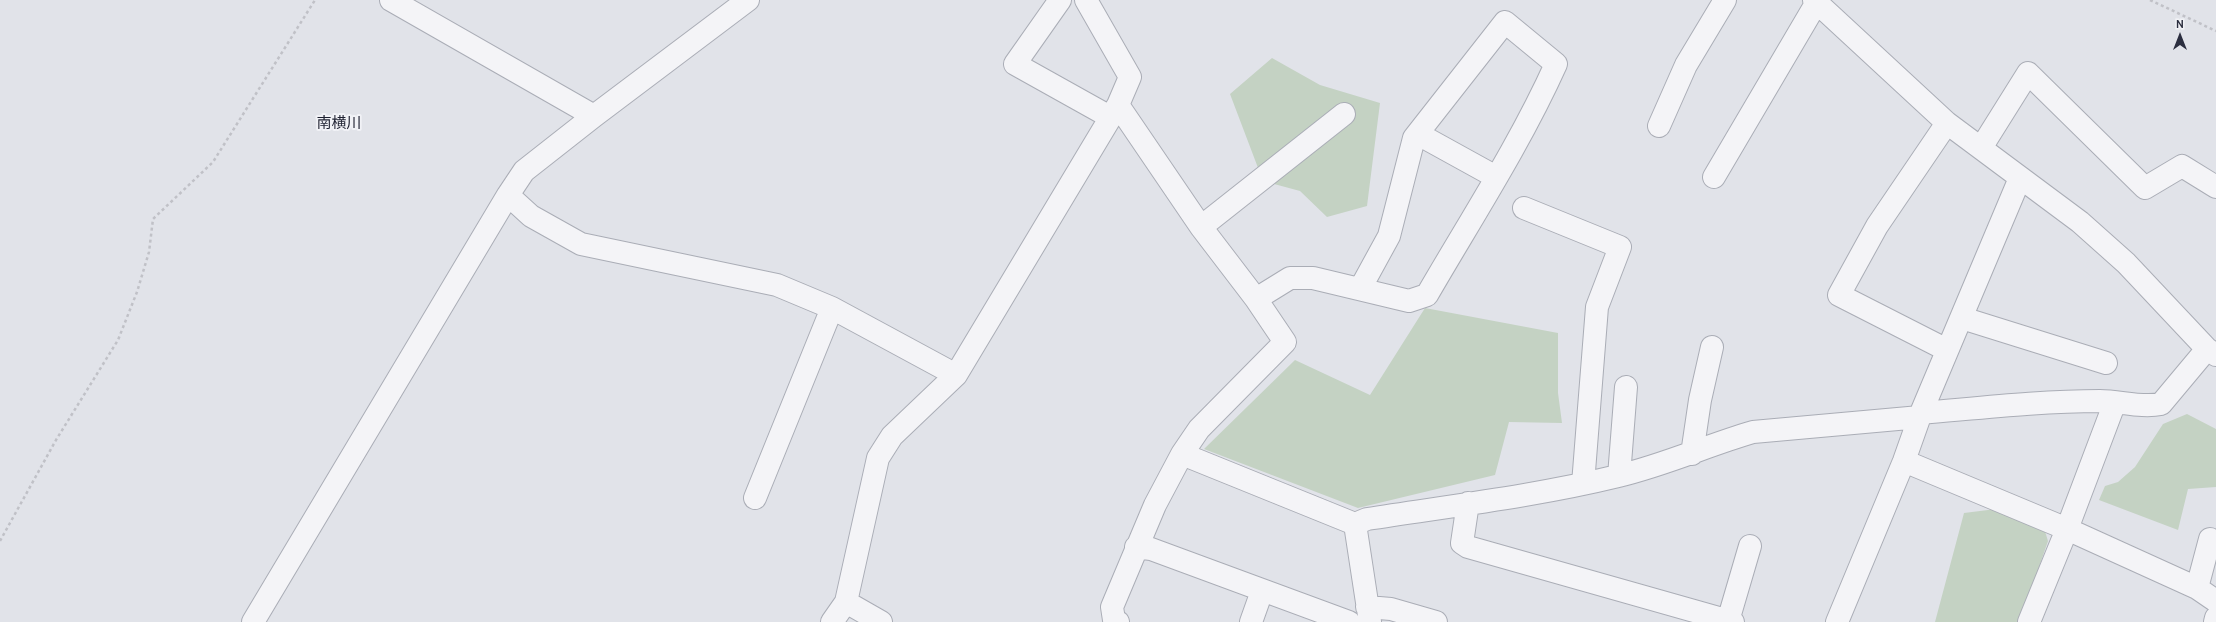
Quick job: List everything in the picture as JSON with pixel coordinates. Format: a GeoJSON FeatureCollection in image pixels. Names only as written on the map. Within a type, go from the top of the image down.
{"type":"FeatureCollection","features":[{"type":"Feature","properties":{"kind":"street"},"geometry":{"type":"LineString","coordinates":[[391,0],[594,116]]}},
{"type":"Feature","properties":{"kind":"street"},"geometry":{"type":"LineString","coordinates":[[253,622],[508,194],[524,171],[594,116],[748,0]]}},
{"type":"Feature","properties":{"kind":"street"},"geometry":{"type":"LineString","coordinates":[[1060,0],[1015,64],[1114,111],[1256,299],[1284,342],[1199,429],[1182,454],[1154,505],[1112,607],[1114,620],[1118,622]]}},
{"type":"Feature","properties":{"kind":"street"},"geometry":{"type":"LineString","coordinates":[[832,622],[846,602],[878,458],[892,436],[956,375],[1114,111],[1130,77],[1086,0]]}},
{"type":"Feature","properties":{"kind":"street"},"geometry":{"type":"LineString","coordinates":[[1658,126],[1686,65],[1725,0]]}},
{"type":"Feature","properties":{"kind":"street"},"geometry":{"type":"LineString","coordinates":[[1182,454],[1355,524],[1367,519],[1583,484],[1619,476],[1692,454],[1727,439],[1753,432],[1978,408],[2114,402],[2152,406],[2161,404],[2211,352],[2126,263],[2080,222],[1948,123],[1816,1],[1714,177]]}},
{"type":"Feature","properties":{"kind":"street"},"geometry":{"type":"LineString","coordinates":[[1256,299],[1290,278],[1313,278],[1409,301],[1427,295],[1543,93],[1556,64],[1505,22],[1414,138],[1388,236],[1360,289]]}},
{"type":"Feature","properties":{"kind":"street"},"geometry":{"type":"LineString","coordinates":[[1981,148],[2028,73],[2145,188],[2182,166],[2216,187]]}},
{"type":"Feature","properties":{"kind":"street"},"geometry":{"type":"LineString","coordinates":[[1201,227],[1344,114]]}},
{"type":"Feature","properties":{"kind":"street"},"geometry":{"type":"LineString","coordinates":[[1947,350],[1839,295],[1877,226],[1948,123]]}},
{"type":"Feature","properties":{"kind":"street"},"geometry":{"type":"LineString","coordinates":[[1418,134],[1496,177]]}},
{"type":"Feature","properties":{"kind":"street"},"geometry":{"type":"LineString","coordinates":[[1837,622],[1904,461],[1920,415],[2020,178]]}},
{"type":"Feature","properties":{"kind":"street"},"geometry":{"type":"LineString","coordinates":[[508,194],[531,216],[581,244],[777,285],[832,308],[956,375]]}},
{"type":"Feature","properties":{"kind":"street"},"geometry":{"type":"LineString","coordinates":[[1524,208],[1620,247],[1597,307],[1583,484]]}},
{"type":"Feature","properties":{"kind":"street"},"geometry":{"type":"LineString","coordinates":[[755,498],[832,308]]}},
{"type":"Feature","properties":{"kind":"street"},"geometry":{"type":"LineString","coordinates":[[1962,318],[2106,363]]}},
{"type":"Feature","properties":{"kind":"street"},"geometry":{"type":"LineString","coordinates":[[1692,454],[1700,400],[1712,347]]}},
{"type":"Feature","properties":{"kind":"street"},"geometry":{"type":"LineString","coordinates":[[1619,476],[1626,387]]}},
{"type":"Feature","properties":{"kind":"street"},"geometry":{"type":"LineString","coordinates":[[2029,622],[2067,529],[2114,402]]}},
{"type":"Feature","properties":{"kind":"street"},"geometry":{"type":"LineString","coordinates":[[1904,461],[2067,529],[2197,588],[2216,601]]}},
{"type":"Feature","properties":{"kind":"street"},"geometry":{"type":"LineString","coordinates":[[1468,503],[1462,543],[1468,547],[1730,621],[1750,546]]}},
{"type":"Feature","properties":{"kind":"street"},"geometry":{"type":"LineString","coordinates":[[1355,524],[1368,614],[1391,609],[1436,622]]}},
{"type":"Feature","properties":{"kind":"street"},"geometry":{"type":"LineString","coordinates":[[2197,588],[2210,539]]}},
{"type":"Feature","properties":{"kind":"street"},"geometry":{"type":"LineString","coordinates":[[1136,547],[1151,549],[1349,622]]}},
{"type":"Feature","properties":{"kind":"street"},"geometry":{"type":"LineString","coordinates":[[1251,622],[1262,591]]}},
{"type":"Feature","properties":{"kind":"street"},"geometry":{"type":"LineString","coordinates":[[846,602],[881,622]]}},
{"type":"Feature","properties":{"kind":"street"},"geometry":{"type":"LineString","coordinates":[[2215,622],[2216,618]]}},
{"type":"Feature","properties":{"kind":"path"},"geometry":{"type":"LineString","coordinates":[[0,541],[56,440],[118,340],[137,292],[149,252],[153,218],[213,162],[315,0]]}},
{"type":"Feature","properties":{"kind":"path"},"geometry":{"type":"LineString","coordinates":[[2150,0],[2216,31]]}},
{"type":"Feature","properties":{"kind":"green space"},"geometry":{"type":"Polygon","coordinates":[[[1272,58],[1320,85],[1380,103],[1367,206],[1327,217],[1300,191],[1263,181],[1230,94],[1272,58]]]}},
{"type":"Feature","properties":{"kind":"green space"},"geometry":{"type":"Polygon","coordinates":[[[1425,308],[1558,333],[1558,393],[1562,423],[1509,422],[1495,475],[1358,508],[1204,449],[1295,360],[1370,395],[1425,308]]]}},
{"type":"Feature","properties":{"kind":"green space"},"geometry":{"type":"Polygon","coordinates":[[[2187,414],[2216,429],[2216,487],[2188,489],[2178,530],[2099,500],[2105,486],[2118,482],[2135,467],[2163,424],[2187,414]]]}},
{"type":"Feature","properties":{"kind":"green space"},"geometry":{"type":"Polygon","coordinates":[[[1996,509],[2044,528],[2048,541],[2020,622],[1935,622],[1964,513],[1996,509]]]}},
{"type":"Feature","properties":{"kind":"district","name":"南横川"},"geometry":{"type":"Point","coordinates":[339,124]}}]}
